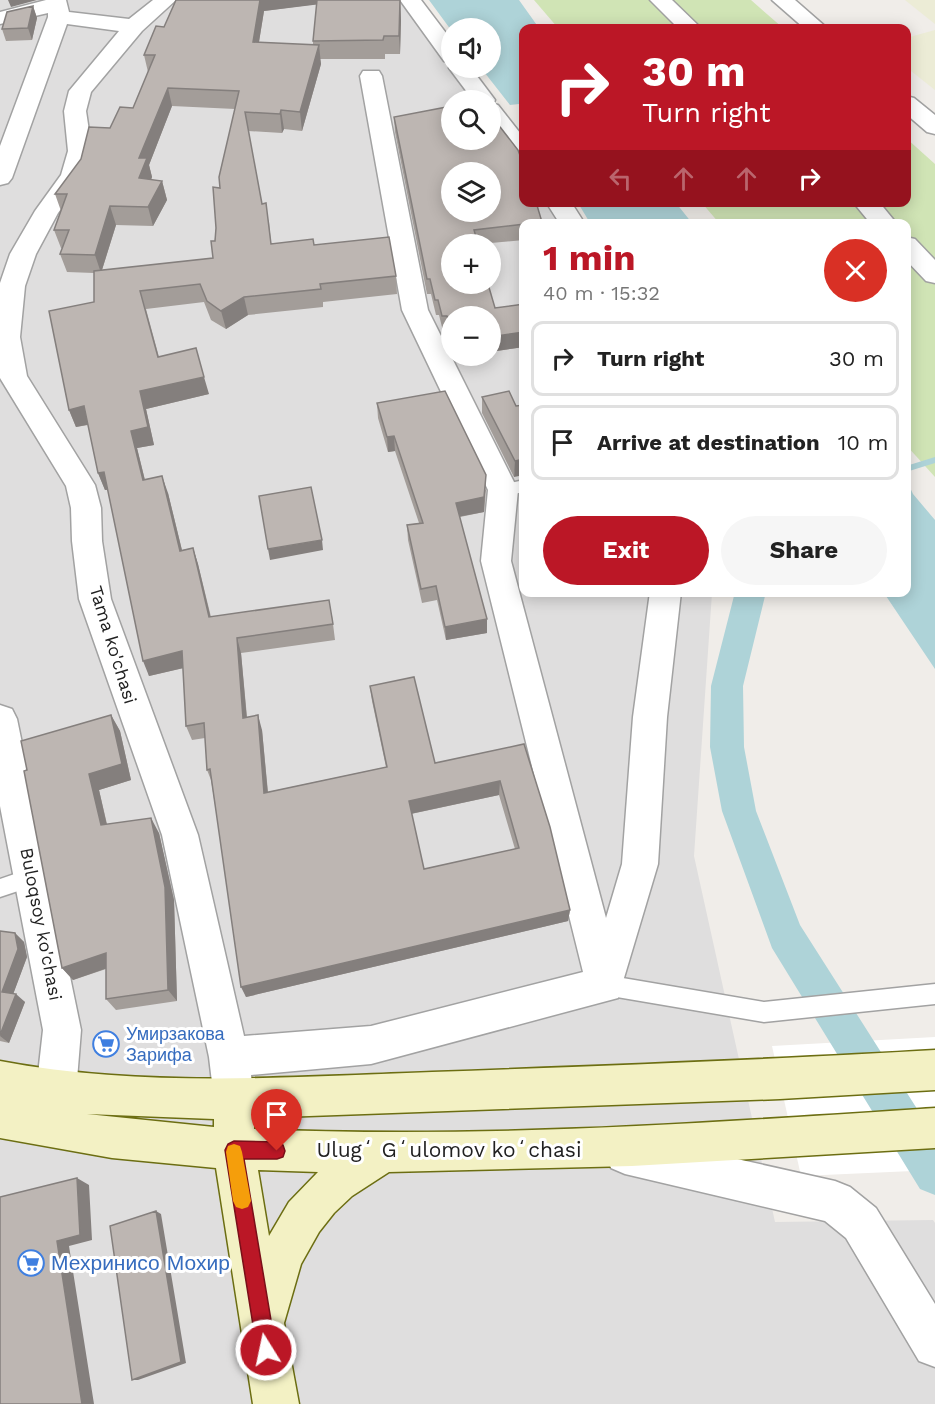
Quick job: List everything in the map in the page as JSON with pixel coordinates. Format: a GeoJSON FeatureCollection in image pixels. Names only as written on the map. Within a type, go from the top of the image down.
{"type":"FeatureCollection","features":[{"type":"Feature","properties":{"kind":"main road","name":"Ulugʻ Gʻulomov koʻchasi"},"geometry":{"type":"LineString","coordinates":[[0,1119],[50,1110],[147,1100],[234,1099],[780,1079],[935,1070]]}},
{"type":"Feature","properties":{"kind":"main road","name":"Ulugʻ Gʻulomov koʻchasi"},"geometry":{"type":"LineString","coordinates":[[0,1081],[50,1110],[138,1143],[234,1150],[384,1152],[602,1149],[935,1128]]}},
{"type":"Feature","properties":{"kind":"main road"},"geometry":{"type":"LineString","coordinates":[[234,1099],[234,1150],[276,1404]]}},
{"type":"Feature","properties":{"kind":"main road"},"geometry":{"type":"LineString","coordinates":[[263,1333],[274,1275],[298,1222],[338,1179],[384,1152]]}},
{"type":"Feature","properties":{"kind":"street","name":"Tama ko'chasi"},"geometry":{"type":"LineString","coordinates":[[166,0],[134,26],[80,91],[75,111],[80,151],[73,176],[46,212],[23,254],[12,286],[7,337],[13,376],[80,485],[86,508],[87,541],[95,599],[180,835],[229,1057],[234,1099]]}},
{"type":"Feature","properties":{"kind":"street"},"geometry":{"type":"LineString","coordinates":[[410,0],[441,42]]}},
{"type":"Feature","properties":{"kind":"street"},"geometry":{"type":"LineString","coordinates":[[660,0],[686,24]]}},
{"type":"Feature","properties":{"kind":"street"},"geometry":{"type":"LineString","coordinates":[[782,0],[811,24]]}},
{"type":"Feature","properties":{"kind":"street"},"geometry":{"type":"LineString","coordinates":[[0,178],[57,7]]}},
{"type":"Feature","properties":{"kind":"street"},"geometry":{"type":"LineString","coordinates":[[0,18],[57,7],[134,26]]}},
{"type":"Feature","properties":{"kind":"street"},"geometry":{"type":"LineString","coordinates":[[371,76],[415,310],[513,488],[496,561],[606,985]]}},
{"type":"Feature","properties":{"kind":"street"},"geometry":{"type":"LineString","coordinates":[[911,107],[935,128]]}},
{"type":"Feature","properties":{"kind":"street"},"geometry":{"type":"LineString","coordinates":[[501,125],[519,148]]}},
{"type":"Feature","properties":{"kind":"street"},"geometry":{"type":"LineString","coordinates":[[870,207],[880,219]]}},
{"type":"Feature","properties":{"kind":"street"},"geometry":{"type":"LineString","coordinates":[[911,250],[935,275]]}},
{"type":"Feature","properties":{"kind":"street"},"geometry":{"type":"LineString","coordinates":[[606,985],[640,864],[650,717],[665,597]]}},
{"type":"Feature","properties":{"kind":"street","name":"Buloqsoy ko'chasi"},"geometry":{"type":"LineString","coordinates":[[0,719],[16,883],[62,1030],[50,1110]]}},
{"type":"Feature","properties":{"kind":"street"},"geometry":{"type":"LineString","coordinates":[[229,1057],[371,1045],[606,985]]}},
{"type":"Feature","properties":{"kind":"street"},"geometry":{"type":"LineString","coordinates":[[602,1149],[835,1202],[861,1223],[935,1345]]}},
{"type":"Feature","properties":{"kind":"lane"},"geometry":{"type":"LineString","coordinates":[[606,985],[764,1012],[935,994]]}},
{"type":"Feature","properties":{"kind":"shaded area"},"geometry":{"type":"Polygon","coordinates":[[[0,0],[423,0],[441,26],[441,78],[478,78],[486,90],[441,90],[441,150],[501,150],[501,111],[519,136],[519,207],[570,207],[579,219],[519,219],[519,597],[712,597],[694,856],[775,1222],[933,1220],[935,1223],[935,1404],[0,1404],[0,0]]]}},
{"type":"Feature","properties":{"kind":"green space"},"geometry":{"type":"Polygon","coordinates":[[[534,0],[751,0],[778,24],[555,24],[534,0]]]}},
{"type":"Feature","properties":{"kind":"green space"},"geometry":{"type":"Polygon","coordinates":[[[905,0],[935,0],[935,24],[905,0]]]}},
{"type":"Feature","properties":{"kind":"green space"},"geometry":{"type":"Polygon","coordinates":[[[935,30],[935,90],[911,71],[911,37],[935,30]]]}},
{"type":"Feature","properties":{"kind":"green space"},"geometry":{"type":"Polygon","coordinates":[[[911,142],[935,164],[935,477],[911,451],[911,219],[716,219],[705,207],[911,207],[911,142]]]}},
{"type":"Feature","properties":{"kind":"water"},"geometry":{"type":"Polygon","coordinates":[[[429,0],[519,0],[536,24],[519,24],[519,104],[510,105],[501,94],[501,90],[498,90],[489,78],[501,78],[501,18],[442,18],[429,0]]]}},
{"type":"Feature","properties":{"kind":"water"},"geometry":{"type":"Polygon","coordinates":[[[580,207],[679,207],[689,219],[588,219],[580,207]]]}},
{"type":"Feature","properties":{"kind":"water"},"geometry":{"type":"Polygon","coordinates":[[[911,490],[935,520],[935,669],[887,597],[911,597],[911,490]]]}},
{"type":"Feature","properties":{"kind":"pier"},"geometry":{"type":"Polygon","coordinates":[[[935,1037],[935,1170],[801,1176],[772,1046],[935,1037]]]}},
{"type":"Feature","properties":{"kind":"building"},"geometry":{"type":"Polygon","coordinates":[[[176,0],[260,0],[253,42],[319,45],[300,112],[281,110],[280,114],[245,112],[262,204],[266,203],[271,244],[313,239],[314,245],[389,237],[396,276],[320,284],[321,289],[244,297],[221,311],[207,301],[200,284],[140,291],[158,357],[196,348],[204,377],[140,391],[148,427],[131,431],[143,480],[162,476],[180,551],[193,548],[209,617],[329,600],[333,624],[237,638],[243,718],[258,715],[264,793],[387,767],[370,686],[414,677],[435,763],[524,744],[550,827],[570,910],[241,987],[210,769],[207,770],[204,723],[186,726],[182,651],[143,661],[104,472],[98,473],[84,406],[69,410],[49,311],[94,302],[94,271],[213,258],[211,241],[215,241],[216,228],[213,187],[220,188],[219,177],[239,91],[168,88],[139,158],[147,158],[139,178],[162,181],[148,207],[110,206],[95,255],[60,254],[69,230],[54,230],[67,194],[55,194],[81,159],[89,127],[110,128],[120,107],[133,108],[155,55],[144,55],[156,26],[164,27],[176,0]],[[500,781],[409,801],[424,869],[519,848],[500,781]]]}},
{"type":"Feature","properties":{"kind":"building"},"geometry":{"type":"Polygon","coordinates":[[[317,0],[400,0],[399,36],[384,36],[383,40],[313,41],[317,0]]]}},
{"type":"Feature","properties":{"kind":"building"},"geometry":{"type":"Polygon","coordinates":[[[33,6],[28,28],[2,29],[7,12],[33,6]]]}},
{"type":"Feature","properties":{"kind":"building"},"geometry":{"type":"Polygon","coordinates":[[[441,108],[441,150],[501,150],[501,128],[519,153],[519,207],[538,207],[541,219],[519,219],[519,225],[474,230],[475,234],[441,234],[441,294],[491,294],[494,306],[441,306],[441,312],[438,300],[435,300],[430,279],[427,279],[394,117],[441,108]]]}},
{"type":"Feature","properties":{"kind":"building"},"geometry":{"type":"Polygon","coordinates":[[[519,305],[519,333],[501,335],[501,307],[519,305]]]}},
{"type":"Feature","properties":{"kind":"building"},"geometry":{"type":"Polygon","coordinates":[[[445,391],[486,475],[484,497],[456,503],[487,619],[445,627],[436,586],[421,589],[407,525],[423,523],[394,436],[387,437],[377,403],[445,391]]]}},
{"type":"Feature","properties":{"kind":"building"},"geometry":{"type":"Polygon","coordinates":[[[509,391],[516,406],[519,406],[519,460],[515,461],[482,397],[509,391]]]}},
{"type":"Feature","properties":{"kind":"building"},"geometry":{"type":"Polygon","coordinates":[[[311,487],[322,540],[268,549],[259,496],[311,487]]]}},
{"type":"Feature","properties":{"kind":"building"},"geometry":{"type":"Polygon","coordinates":[[[111,715],[122,764],[89,774],[101,825],[151,818],[165,887],[168,990],[106,999],[106,953],[62,968],[24,771],[27,770],[21,741],[111,715]]]}},
{"type":"Feature","properties":{"kind":"building"},"geometry":{"type":"Polygon","coordinates":[[[0,931],[15,933],[18,949],[2,992],[16,994],[0,1035],[0,931]]]}},
{"type":"Feature","properties":{"kind":"building"},"geometry":{"type":"Polygon","coordinates":[[[77,1178],[80,1235],[57,1241],[82,1404],[0,1404],[0,1197],[77,1178]]]}},
{"type":"Feature","properties":{"kind":"building"},"geometry":{"type":"Polygon","coordinates":[[[156,1211],[181,1362],[132,1380],[110,1226],[156,1211]]]}},
{"type":"Feature","properties":{"kind":"waterway"},"geometry":{"type":"LineString","coordinates":[[911,467],[935,460]]}},
{"type":"Feature","properties":{"kind":"waterway"},"geometry":{"type":"LineString","coordinates":[[750,597],[727,686],[727,747],[739,811],[785,935],[935,1174]]}},
{"type":"Feature","properties":{"kind":"slow traffic"},"geometry":{"type":"LineString","coordinates":[[234,1152],[242,1201]]}},
{"type":"Feature","properties":{"kind":"place","name":"Умирзакова Зарифа"},"geometry":{"type":"Point","coordinates":[106,1044]}},
{"type":"Feature","properties":{"kind":"place","name":"Мехринисо Мохир"},"geometry":{"type":"Point","coordinates":[31,1263]}},
{"type":"Feature","properties":{"kind":"route"},"geometry":{"type":"LineString","coordinates":[[266,1350],[234,1150],[277,1151]]}}]}
